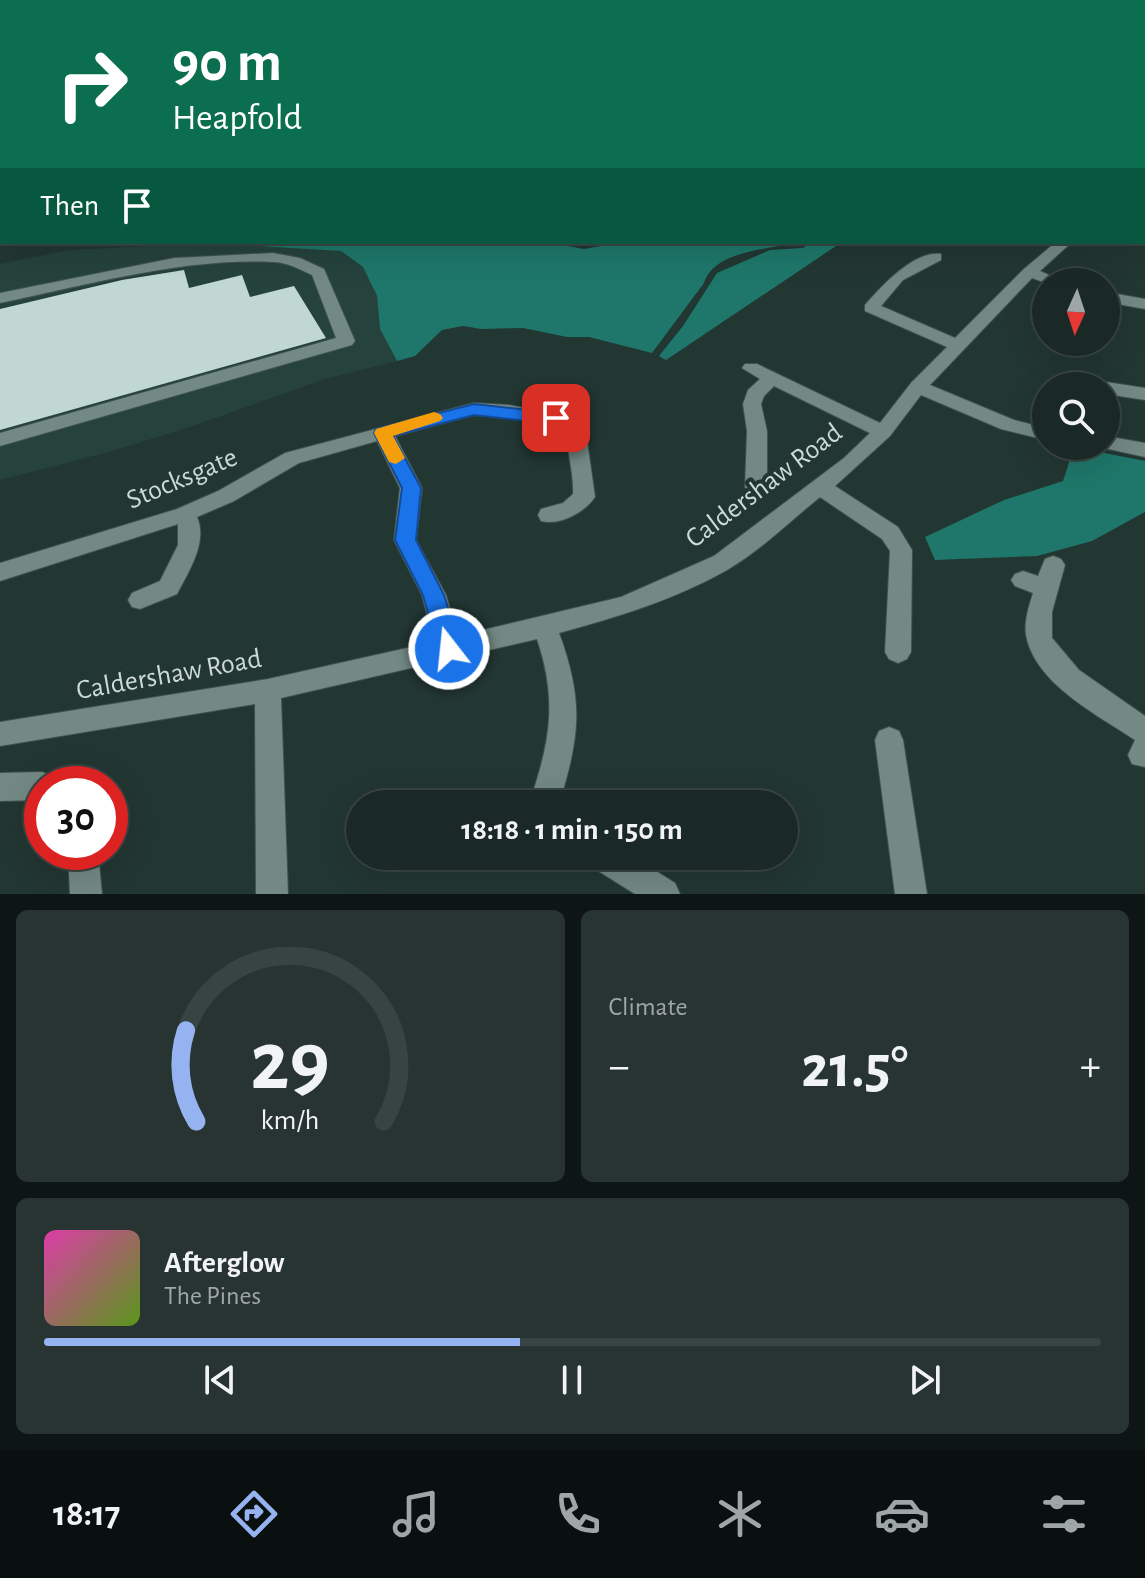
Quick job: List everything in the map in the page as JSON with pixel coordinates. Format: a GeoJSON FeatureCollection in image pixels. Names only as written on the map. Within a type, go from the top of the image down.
{"type":"FeatureCollection","features":[{"type":"Feature","properties":{"kind":"main road"},"geometry":{"type":"LineString","coordinates":[[561,0],[576,0]]}},
{"type":"Feature","properties":{"kind":"street","name":"Caldershaw Road"},"geometry":{"type":"LineString","coordinates":[[0,734],[268,690],[545,627],[625,605],[676,585],[722,562],[820,487],[883,432],[918,387],[958,345],[1029,272],[1063,244]]}},
{"type":"Feature","properties":{"kind":"street"},"geometry":{"type":"LineString","coordinates":[[941,255],[898,277],[868,310],[958,345]]}},
{"type":"Feature","properties":{"kind":"street"},"geometry":{"type":"LineString","coordinates":[[0,298],[174,263],[273,257],[295,261],[319,272],[346,341],[0,440]]}},
{"type":"Feature","properties":{"kind":"street"},"geometry":{"type":"LineString","coordinates":[[1120,300],[1145,304]]}},
{"type":"Feature","properties":{"kind":"street"},"geometry":{"type":"LineString","coordinates":[[751,368],[883,432]]}},
{"type":"Feature","properties":{"kind":"street"},"geometry":{"type":"LineString","coordinates":[[756,487],[766,467],[752,404],[755,394],[772,378]]}},
{"type":"Feature","properties":{"kind":"street"},"geometry":{"type":"LineString","coordinates":[[918,387],[1008,425],[1032,431]]}},
{"type":"Feature","properties":{"kind":"street"},"geometry":{"type":"LineString","coordinates":[[1120,389],[1145,394]]}},
{"type":"Feature","properties":{"kind":"street","name":"Stocksgate"},"geometry":{"type":"LineString","coordinates":[[0,572],[185,514],[226,496],[292,458],[474,409],[582,422],[576,451],[584,478],[586,507],[549,515]]}},
{"type":"Feature","properties":{"kind":"street"},"geometry":{"type":"LineString","coordinates":[[383,433],[411,488],[405,540],[434,595],[449,649]]}},
{"type":"Feature","properties":{"kind":"street"},"geometry":{"type":"LineString","coordinates":[[1120,444],[1145,450]]}},
{"type":"Feature","properties":{"kind":"street"},"geometry":{"type":"LineString","coordinates":[[820,487],[890,533],[901,550],[898,652]]}},
{"type":"Feature","properties":{"kind":"street"},"geometry":{"type":"LineString","coordinates":[[140,600],[176,589],[189,545],[191,528],[185,514]]}},
{"type":"Feature","properties":{"kind":"street"},"geometry":{"type":"LineString","coordinates":[[1041,578],[1038,635],[1050,658],[1144,745]]}},
{"type":"Feature","properties":{"kind":"street"},"geometry":{"type":"LineString","coordinates":[[545,627],[562,677],[564,720],[548,790]]}},
{"type":"Feature","properties":{"kind":"street"},"geometry":{"type":"LineString","coordinates":[[268,690],[272,894]]}},
{"type":"Feature","properties":{"kind":"street"},"geometry":{"type":"LineString","coordinates":[[889,740],[911,894]]}},
{"type":"Feature","properties":{"kind":"street"},"geometry":{"type":"LineString","coordinates":[[0,787],[24,786]]}},
{"type":"Feature","properties":{"kind":"street"},"geometry":{"type":"LineString","coordinates":[[84,870],[86,894]]}},
{"type":"Feature","properties":{"kind":"street"},"geometry":{"type":"LineString","coordinates":[[625,870],[664,894]]}},
{"type":"Feature","properties":{"kind":"shaded area"},"geometry":{"type":"Polygon","coordinates":[[[258,246],[341,251],[363,267],[377,296],[380,329],[397,361],[325,379],[109,452],[0,480],[0,264],[70,250],[258,246]]]}},
{"type":"Feature","properties":{"kind":"green space"},"geometry":{"type":"Polygon","coordinates":[[[557,244],[584,249],[612,244],[790,244],[746,252],[720,263],[710,272],[652,353],[589,337],[567,337],[523,328],[463,326],[442,330],[415,356],[397,361],[380,329],[377,296],[363,267],[341,251],[258,246],[557,244]]]}},
{"type":"Feature","properties":{"kind":"green space"},"geometry":{"type":"Polygon","coordinates":[[[809,244],[839,244],[666,360],[659,356],[683,326],[717,273],[770,250],[803,248],[809,244]]]}},
{"type":"Feature","properties":{"kind":"green space"},"geometry":{"type":"Polygon","coordinates":[[[1120,456],[1145,461],[1145,512],[1092,541],[1037,556],[935,560],[925,537],[1004,500],[1063,481],[1070,460],[1120,460],[1120,456]]]}},
{"type":"Feature","properties":{"kind":"building"},"geometry":{"type":"Polygon","coordinates":[[[184,270],[189,288],[242,275],[250,297],[294,286],[326,338],[0,430],[0,309],[122,280],[184,270]]]}},
{"type":"Feature","properties":{"kind":"slow traffic"},"geometry":{"type":"LineString","coordinates":[[396,458],[383,433],[434,418]]}},
{"type":"Feature","properties":{"kind":"route"},"geometry":{"type":"LineString","coordinates":[[449,649],[434,595],[405,540],[412,501],[411,488],[383,433],[438,416],[474,409],[556,418]]}}]}
